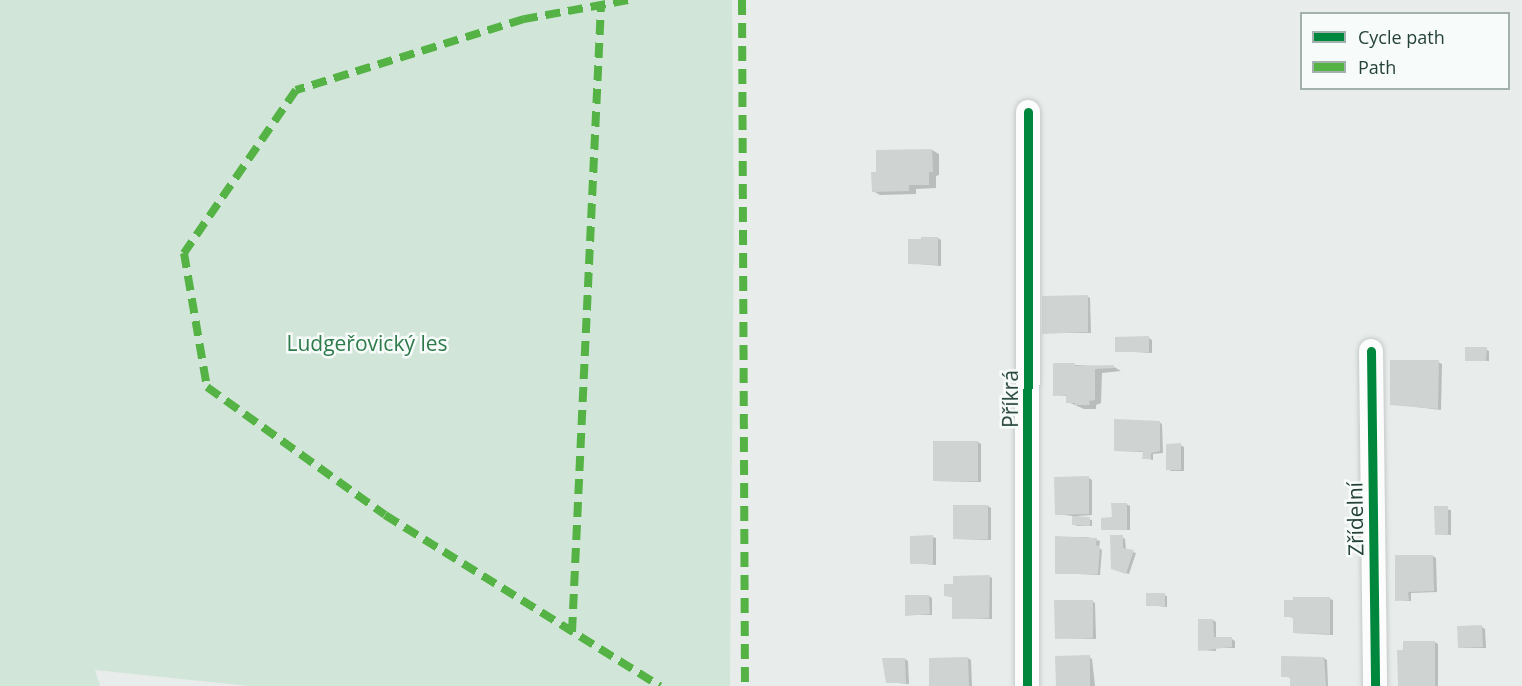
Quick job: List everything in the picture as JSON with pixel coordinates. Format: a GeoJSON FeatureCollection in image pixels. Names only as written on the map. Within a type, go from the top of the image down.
{"type":"FeatureCollection","features":[{"type":"Feature","properties":{"kind":"street","name":"Příkrá"},"geometry":{"type":"LineString","coordinates":[[1028,112],[1028,686]]}},
{"type":"Feature","properties":{"kind":"street","name":"Zřídelní"},"geometry":{"type":"LineString","coordinates":[[1371,351],[1375,686]]}},
{"type":"Feature","properties":{"kind":"green space","name":"Ludgeřovický les"},"geometry":{"type":"Polygon","coordinates":[[[0,0],[732,0],[734,214],[730,686],[249,686],[95,670],[100,686],[0,686],[0,0]]]}},
{"type":"Feature","properties":{"kind":"building"},"geometry":{"type":"Polygon","coordinates":[[[932,149],[933,172],[929,172],[929,185],[909,185],[909,191],[872,192],[871,172],[876,172],[876,150],[932,149]]]}},
{"type":"Feature","properties":{"kind":"building"},"geometry":{"type":"Polygon","coordinates":[[[921,237],[938,237],[938,265],[908,264],[908,239],[921,239],[921,237]]]}},
{"type":"Feature","properties":{"kind":"building"},"geometry":{"type":"Polygon","coordinates":[[[1088,295],[1088,332],[1042,334],[1042,296],[1088,295]]]}},
{"type":"Feature","properties":{"kind":"building"},"geometry":{"type":"Polygon","coordinates":[[[1149,336],[1149,352],[1115,352],[1115,337],[1149,336]]]}},
{"type":"Feature","properties":{"kind":"building"},"geometry":{"type":"Polygon","coordinates":[[[1465,347],[1487,347],[1486,361],[1465,361],[1465,347]]]}},
{"type":"Feature","properties":{"kind":"building"},"geometry":{"type":"Polygon","coordinates":[[[1390,360],[1439,360],[1438,409],[1390,405],[1390,360]]]}},
{"type":"Feature","properties":{"kind":"building"},"geometry":{"type":"Polygon","coordinates":[[[1053,363],[1075,363],[1075,366],[1114,365],[1114,368],[1095,369],[1095,400],[1089,401],[1090,405],[1075,405],[1075,403],[1066,403],[1066,395],[1053,396],[1053,363]]]}},
{"type":"Feature","properties":{"kind":"building"},"geometry":{"type":"Polygon","coordinates":[[[1114,419],[1160,421],[1160,451],[1151,453],[1151,459],[1142,459],[1143,451],[1114,451],[1114,419]]]}},
{"type":"Feature","properties":{"kind":"building"},"geometry":{"type":"Polygon","coordinates":[[[933,441],[978,441],[978,481],[933,481],[933,441]]]}},
{"type":"Feature","properties":{"kind":"building"},"geometry":{"type":"Polygon","coordinates":[[[1181,443],[1181,470],[1166,470],[1166,444],[1181,443]]]}},
{"type":"Feature","properties":{"kind":"building"},"geometry":{"type":"Polygon","coordinates":[[[1089,476],[1089,514],[1055,515],[1054,477],[1089,476]]]}},
{"type":"Feature","properties":{"kind":"building"},"geometry":{"type":"Polygon","coordinates":[[[1111,503],[1127,503],[1127,530],[1101,530],[1101,518],[1112,517],[1111,503]]]}},
{"type":"Feature","properties":{"kind":"building"},"geometry":{"type":"Polygon","coordinates":[[[953,505],[988,505],[988,539],[953,539],[953,505]]]}},
{"type":"Feature","properties":{"kind":"building"},"geometry":{"type":"Polygon","coordinates":[[[1434,506],[1448,506],[1448,534],[1435,535],[1434,506]]]}},
{"type":"Feature","properties":{"kind":"building"},"geometry":{"type":"Polygon","coordinates":[[[1072,516],[1090,517],[1090,526],[1072,525],[1072,516]]]}},
{"type":"Feature","properties":{"kind":"building"},"geometry":{"type":"Polygon","coordinates":[[[933,535],[933,564],[910,564],[910,536],[933,535]]]}},
{"type":"Feature","properties":{"kind":"building"},"geometry":{"type":"Polygon","coordinates":[[[1110,535],[1123,535],[1123,548],[1134,550],[1126,574],[1111,569],[1110,535]]]}},
{"type":"Feature","properties":{"kind":"building"},"geometry":{"type":"Polygon","coordinates":[[[1055,536],[1097,538],[1096,545],[1100,547],[1098,574],[1055,574],[1055,536]]]}},
{"type":"Feature","properties":{"kind":"building"},"geometry":{"type":"Polygon","coordinates":[[[1395,555],[1433,555],[1434,591],[1408,592],[1409,600],[1395,601],[1395,555]]]}},
{"type":"Feature","properties":{"kind":"building"},"geometry":{"type":"Polygon","coordinates":[[[990,575],[989,618],[952,619],[952,597],[944,596],[944,584],[953,584],[953,576],[990,575]]]}},
{"type":"Feature","properties":{"kind":"building"},"geometry":{"type":"Polygon","coordinates":[[[1146,593],[1165,593],[1165,606],[1146,606],[1146,593]]]}},
{"type":"Feature","properties":{"kind":"building"},"geometry":{"type":"Polygon","coordinates":[[[905,595],[929,595],[930,614],[905,616],[905,595]]]}},
{"type":"Feature","properties":{"kind":"building"},"geometry":{"type":"Polygon","coordinates":[[[1293,597],[1330,597],[1330,634],[1293,633],[1293,617],[1284,617],[1284,600],[1293,600],[1293,597]]]}},
{"type":"Feature","properties":{"kind":"building"},"geometry":{"type":"Polygon","coordinates":[[[1054,600],[1093,600],[1093,638],[1055,639],[1054,600]]]}},
{"type":"Feature","properties":{"kind":"building"},"geometry":{"type":"Polygon","coordinates":[[[1198,619],[1213,619],[1214,637],[1232,637],[1232,647],[1198,651],[1198,619]]]}},
{"type":"Feature","properties":{"kind":"building"},"geometry":{"type":"Polygon","coordinates":[[[1482,625],[1483,647],[1458,648],[1457,626],[1482,625]]]}},
{"type":"Feature","properties":{"kind":"building"},"geometry":{"type":"Polygon","coordinates":[[[1403,641],[1435,641],[1435,686],[1398,686],[1397,650],[1403,650],[1403,641]]]}},
{"type":"Feature","properties":{"kind":"building"},"geometry":{"type":"Polygon","coordinates":[[[1090,655],[1090,686],[1056,686],[1055,656],[1090,655]]]}},
{"type":"Feature","properties":{"kind":"building"},"geometry":{"type":"Polygon","coordinates":[[[1281,656],[1324,657],[1326,686],[1290,686],[1290,677],[1281,677],[1281,656]]]}},
{"type":"Feature","properties":{"kind":"building"},"geometry":{"type":"Polygon","coordinates":[[[968,657],[969,686],[929,686],[929,658],[968,657]]]}},
{"type":"Feature","properties":{"kind":"building"},"geometry":{"type":"Polygon","coordinates":[[[882,658],[905,658],[906,683],[886,683],[882,658]]]}},
{"type":"Feature","properties":{"kind":"marked path"},"geometry":{"type":"LineString","coordinates":[[628,0],[524,19],[296,90],[184,253],[207,387],[385,515],[660,686]]}},
{"type":"Feature","properties":{"kind":"marked path"},"geometry":{"type":"LineString","coordinates":[[742,0],[745,686]]}},
{"type":"Feature","properties":{"kind":"marked path"},"geometry":{"type":"LineString","coordinates":[[572,632],[601,5]]}},
{"type":"Feature","properties":{"kind":"cycle path"},"geometry":{"type":"LineString","coordinates":[[1027,686],[1028,112]]}},
{"type":"Feature","properties":{"kind":"cycle path"},"geometry":{"type":"LineString","coordinates":[[1371,351],[1375,686]]}}]}
